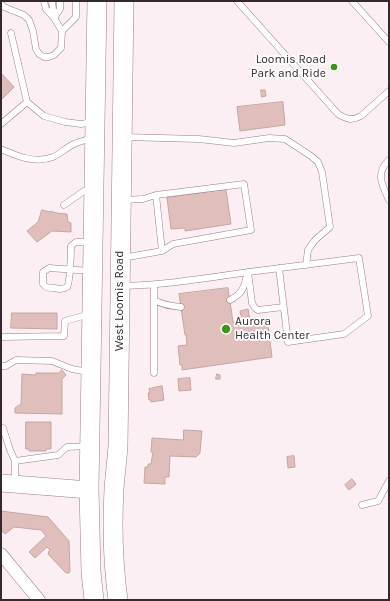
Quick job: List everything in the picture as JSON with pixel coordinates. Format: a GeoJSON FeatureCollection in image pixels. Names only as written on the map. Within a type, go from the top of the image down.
{"type":"FeatureCollection","features":[{"type":"Feature","properties":{"kind":"main road"},"geometry":{"type":"LineString","coordinates":[[94,600],[91,572],[89,490],[97,1]]}},
{"type":"Feature","properties":{"kind":"main road","name":"West Loomis Road"},"geometry":{"type":"LineString","coordinates":[[118,600],[114,563],[114,489],[118,446],[124,1]]}},
{"type":"Feature","properties":{"kind":"main road"},"geometry":{"type":"LineString","coordinates":[[95,129],[122,132]]}},
{"type":"Feature","properties":{"kind":"main road"},"geometry":{"type":"LineString","coordinates":[[90,418],[100,463],[108,484],[114,489]]}},
{"type":"Feature","properties":{"kind":"main road"},"geometry":{"type":"LineString","coordinates":[[8,484],[89,490],[102,501],[114,547]]}},
{"type":"Feature","properties":{"kind":"street"},"geometry":{"type":"LineString","coordinates":[[1,554],[39,600]]}},
{"type":"Feature","properties":{"kind":"lane"},"geometry":{"type":"LineString","coordinates":[[44,1],[46,9],[62,31]]}},
{"type":"Feature","properties":{"kind":"lane"},"geometry":{"type":"LineString","coordinates":[[52,1],[54,18]]}},
{"type":"Feature","properties":{"kind":"lane"},"geometry":{"type":"LineString","coordinates":[[54,18],[60,9],[60,1]]}},
{"type":"Feature","properties":{"kind":"lane"},"geometry":{"type":"LineString","coordinates":[[1,4],[4,7],[24,15],[34,31],[36,49],[39,54],[44,57],[49,57],[54,55],[60,48],[62,31],[76,17],[76,1]]}},
{"type":"Feature","properties":{"kind":"lane"},"geometry":{"type":"LineString","coordinates":[[237,1],[338,114],[343,117],[355,119],[361,116],[389,91]]}},
{"type":"Feature","properties":{"kind":"lane"},"geometry":{"type":"LineString","coordinates":[[352,1],[389,42]]}},
{"type":"Feature","properties":{"kind":"lane"},"geometry":{"type":"LineString","coordinates":[[11,33],[27,102],[44,116],[65,122],[81,124],[95,129]]}},
{"type":"Feature","properties":{"kind":"lane"},"geometry":{"type":"LineString","coordinates":[[1,124],[27,102]]}},
{"type":"Feature","properties":{"kind":"lane"},"geometry":{"type":"LineString","coordinates":[[1,149],[22,158],[41,160],[52,157],[95,129]]}},
{"type":"Feature","properties":{"kind":"lane"},"geometry":{"type":"LineString","coordinates":[[122,132],[234,143],[269,138],[285,139],[311,156],[318,162],[322,172],[330,227],[315,240],[308,250],[306,265]]}},
{"type":"Feature","properties":{"kind":"lane"},"geometry":{"type":"LineString","coordinates":[[389,160],[381,172],[381,184],[389,200]]}},
{"type":"Feature","properties":{"kind":"lane"},"geometry":{"type":"LineString","coordinates":[[120,259],[162,251],[173,244],[251,230],[244,184],[156,195],[143,199],[121,200]]}},
{"type":"Feature","properties":{"kind":"lane"},"geometry":{"type":"LineString","coordinates":[[64,206],[84,191],[94,190]]}},
{"type":"Feature","properties":{"kind":"lane"},"geometry":{"type":"LineString","coordinates":[[156,195],[162,251]]}},
{"type":"Feature","properties":{"kind":"lane"},"geometry":{"type":"LineString","coordinates":[[93,242],[76,242],[71,246],[70,269],[67,287],[64,289],[48,288],[42,284],[43,272],[49,268],[70,269],[93,271]]}},
{"type":"Feature","properties":{"kind":"lane"},"geometry":{"type":"LineString","coordinates":[[120,286],[154,285],[278,268],[359,258],[368,316],[344,334],[288,342],[278,268]]}},
{"type":"Feature","properties":{"kind":"lane"},"geometry":{"type":"LineString","coordinates":[[248,272],[252,303],[255,308],[258,310],[283,307]]}},
{"type":"Feature","properties":{"kind":"lane"},"geometry":{"type":"LineString","coordinates":[[230,300],[238,296],[244,287],[248,272]]}},
{"type":"Feature","properties":{"kind":"lane"},"geometry":{"type":"LineString","coordinates":[[154,285],[154,373]]}},
{"type":"Feature","properties":{"kind":"lane"},"geometry":{"type":"LineString","coordinates":[[154,300],[161,304],[181,307]]}},
{"type":"Feature","properties":{"kind":"lane"},"geometry":{"type":"LineString","coordinates":[[1,337],[64,336],[65,321],[92,313]]}},
{"type":"Feature","properties":{"kind":"lane"},"geometry":{"type":"LineString","coordinates":[[1,366],[6,366],[16,360],[52,361],[72,369],[91,372]]}},
{"type":"Feature","properties":{"kind":"lane"},"geometry":{"type":"LineString","coordinates":[[3,428],[15,461],[8,484]]}},
{"type":"Feature","properties":{"kind":"lane"},"geometry":{"type":"LineString","coordinates":[[15,461],[58,455],[67,447],[90,446]]}},
{"type":"Feature","properties":{"kind":"lane"},"geometry":{"type":"LineString","coordinates":[[362,505],[378,501],[389,481]]}},
{"type":"Feature","properties":{"kind":"building"},"geometry":{"type":"Polygon","coordinates":[[[1,73],[14,87],[1,100],[1,73]]]}},
{"type":"Feature","properties":{"kind":"building"},"geometry":{"type":"Polygon","coordinates":[[[261,90],[265,90],[266,96],[262,97],[261,90]]]}},
{"type":"Feature","properties":{"kind":"building"},"geometry":{"type":"Polygon","coordinates":[[[283,102],[285,125],[240,131],[237,107],[283,102]]]}},
{"type":"Feature","properties":{"kind":"building"},"geometry":{"type":"Polygon","coordinates":[[[226,190],[231,224],[185,231],[185,228],[171,229],[167,198],[226,190]]]}},
{"type":"Feature","properties":{"kind":"building"},"geometry":{"type":"Polygon","coordinates":[[[42,210],[67,214],[68,222],[71,223],[71,232],[52,231],[37,242],[27,231],[38,222],[42,210]]]}},
{"type":"Feature","properties":{"kind":"building","name":"Aurora Health Center"},"geometry":{"type":"Polygon","coordinates":[[[228,288],[233,322],[242,321],[240,311],[248,309],[250,320],[267,318],[272,357],[182,370],[178,346],[187,345],[179,294],[228,288]]]}},
{"type":"Feature","properties":{"kind":"building"},"geometry":{"type":"Polygon","coordinates":[[[12,313],[57,313],[57,329],[11,328],[12,313]]]}},
{"type":"Feature","properties":{"kind":"building"},"geometry":{"type":"Polygon","coordinates":[[[62,370],[66,375],[62,379],[62,414],[15,413],[15,408],[21,405],[22,374],[36,375],[36,373],[58,373],[62,370]]]}},
{"type":"Feature","properties":{"kind":"building"},"geometry":{"type":"Polygon","coordinates":[[[217,374],[220,375],[220,379],[216,379],[217,374]]]}},
{"type":"Feature","properties":{"kind":"building"},"geometry":{"type":"Polygon","coordinates":[[[190,378],[191,390],[179,391],[178,379],[190,378]]]}},
{"type":"Feature","properties":{"kind":"building"},"geometry":{"type":"Polygon","coordinates":[[[162,386],[164,400],[151,402],[151,400],[149,400],[149,389],[162,386]]]}},
{"type":"Feature","properties":{"kind":"building"},"geometry":{"type":"Polygon","coordinates":[[[26,422],[51,422],[51,449],[46,449],[46,451],[29,451],[29,449],[26,449],[26,422]]]}},
{"type":"Feature","properties":{"kind":"building"},"geometry":{"type":"Polygon","coordinates":[[[184,430],[202,431],[200,453],[196,457],[170,456],[169,477],[165,477],[165,484],[144,483],[145,467],[148,467],[148,464],[151,464],[153,452],[151,452],[152,438],[183,440],[184,430]]]}},
{"type":"Feature","properties":{"kind":"building"},"geometry":{"type":"Polygon","coordinates":[[[294,456],[295,467],[288,468],[287,457],[294,456]]]}},
{"type":"Feature","properties":{"kind":"building"},"geometry":{"type":"Polygon","coordinates":[[[352,479],[356,484],[349,490],[345,485],[352,479]]]}},
{"type":"Feature","properties":{"kind":"building"},"geometry":{"type":"Polygon","coordinates":[[[1,511],[48,517],[69,541],[69,573],[66,573],[48,554],[50,550],[47,547],[35,558],[29,552],[46,536],[41,530],[14,527],[5,534],[1,530],[1,511]]]}},
{"type":"Feature","properties":{"kind":"place","name":"Loomis Road Park and Ride"},"geometry":{"type":"Point","coordinates":[334,67]}},
{"type":"Feature","properties":{"kind":"place","name":"Aurora Health Center"},"geometry":{"type":"Point","coordinates":[226,329]}}]}
